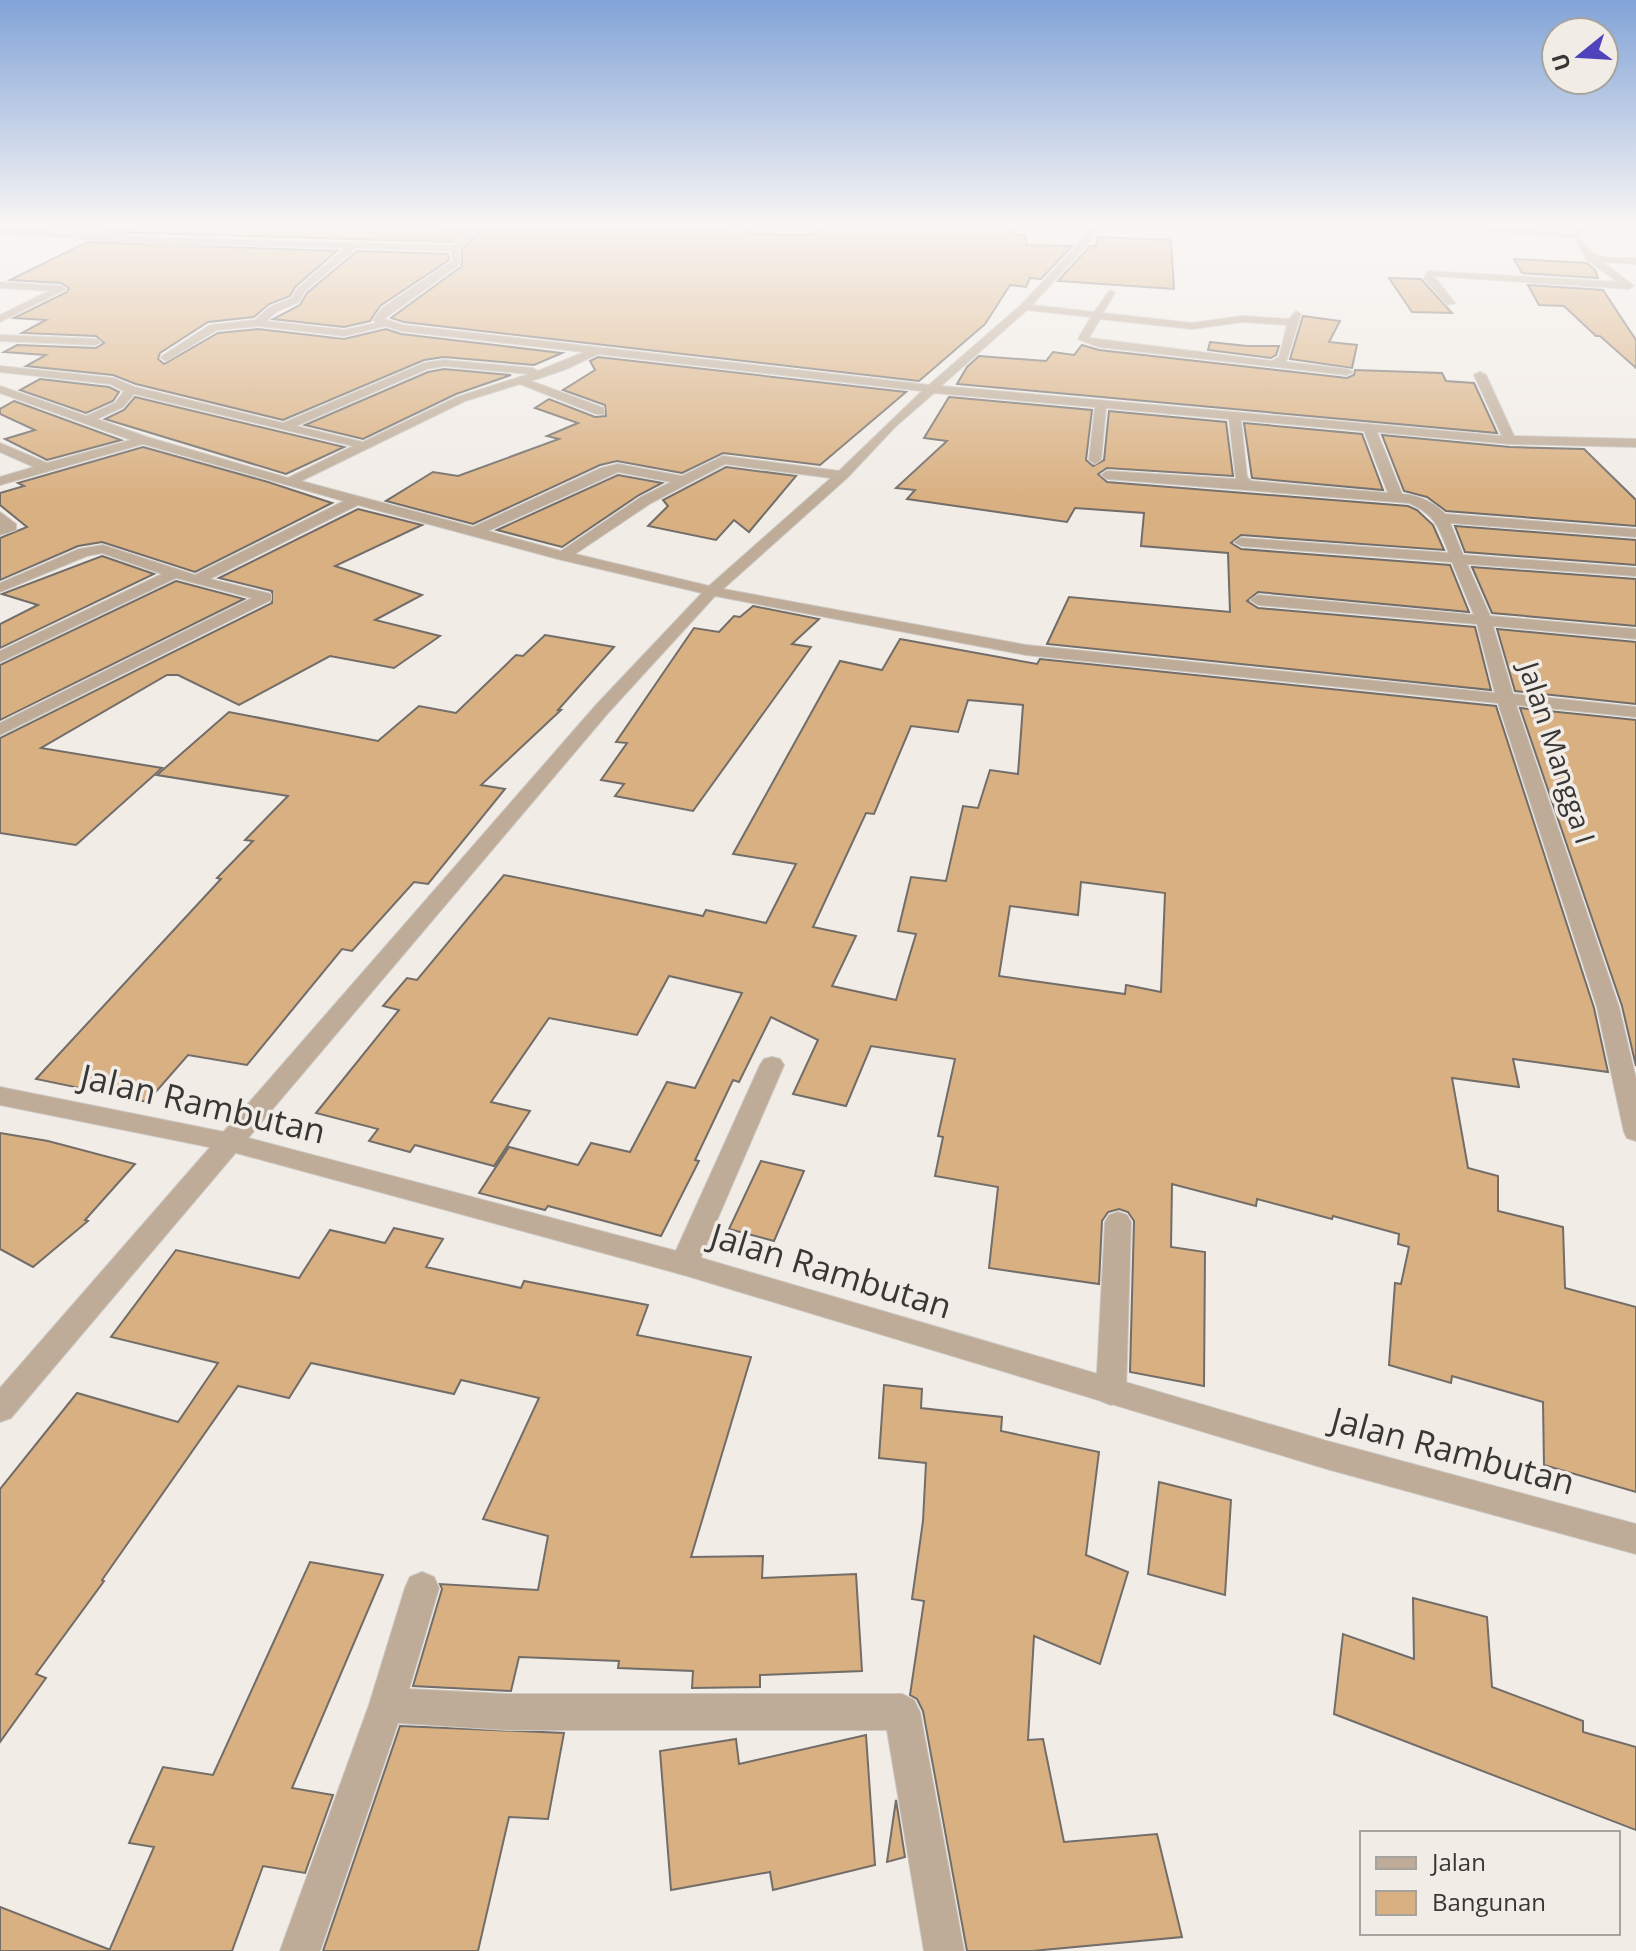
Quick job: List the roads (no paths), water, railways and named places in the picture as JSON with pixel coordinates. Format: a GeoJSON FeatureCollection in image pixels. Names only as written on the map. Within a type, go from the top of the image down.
{"type":"FeatureCollection","features":[{"type":"Feature","properties":{"kind":"street"},"geometry":{"type":"LineString","coordinates":[[258,323],[265,317]]}},
{"type":"Feature","properties":{"kind":"street"},"geometry":{"type":"LineString","coordinates":[[380,317],[378,320],[383,324]]}},
{"type":"Feature","properties":{"kind":"street"},"geometry":{"type":"LineString","coordinates":[[0,1409],[602,709],[712,591],[842,475],[891,424],[1013,317]]}},
{"type":"Feature","properties":{"kind":"street"},"geometry":{"type":"LineString","coordinates":[[1097,317],[1083,339],[1099,344],[1347,372]]}},
{"type":"Feature","properties":{"kind":"street"},"geometry":{"type":"LineString","coordinates":[[1115,317],[1192,326],[1242,319],[1295,318],[1284,359],[1274,364]]}},
{"type":"Feature","properties":{"kind":"street"},"geometry":{"type":"LineString","coordinates":[[166,358],[214,327],[258,323],[344,333],[383,324],[931,389],[1510,440],[1636,443]]}},
{"type":"Feature","properties":{"kind":"street"},"geometry":{"type":"LineString","coordinates":[[1180,354],[1192,326]]}},
{"type":"Feature","properties":{"kind":"street"},"geometry":{"type":"LineString","coordinates":[[0,338],[96,342]]}},
{"type":"Feature","properties":{"kind":"street"},"geometry":{"type":"LineString","coordinates":[[289,482],[461,399],[544,372],[599,349]]}},
{"type":"Feature","properties":{"kind":"street"},"geometry":{"type":"LineString","coordinates":[[283,427],[430,364],[544,372]]}},
{"type":"Feature","properties":{"kind":"street"},"geometry":{"type":"LineString","coordinates":[[0,369],[113,381],[131,390],[362,445]]}},
{"type":"Feature","properties":{"kind":"street"},"geometry":{"type":"LineString","coordinates":[[1480,375],[1510,440]]}},
{"type":"Feature","properties":{"kind":"street"},"geometry":{"type":"LineString","coordinates":[[519,380],[600,411]]}},
{"type":"Feature","properties":{"kind":"street"},"geometry":{"type":"LineString","coordinates":[[0,389],[143,440],[289,482],[563,556],[712,591],[1026,650],[1636,712]]}},
{"type":"Feature","properties":{"kind":"street"},"geometry":{"type":"LineString","coordinates":[[86,420],[119,405],[131,390]]}},
{"type":"Feature","properties":{"kind":"street"},"geometry":{"type":"LineString","coordinates":[[1095,460],[1101,404]]}},
{"type":"Feature","properties":{"kind":"street"},"geometry":{"type":"LineString","coordinates":[[1235,416],[1241,477],[1246,484]]}},
{"type":"Feature","properties":{"kind":"street"},"geometry":{"type":"LineString","coordinates":[[1369,428],[1396,497]]}},
{"type":"Feature","properties":{"kind":"street"},"geometry":{"type":"LineString","coordinates":[[0,481],[143,440]]}},
{"type":"Feature","properties":{"kind":"street"},"geometry":{"type":"LineString","coordinates":[[0,447],[49,469]]}},
{"type":"Feature","properties":{"kind":"street"},"geometry":{"type":"LineString","coordinates":[[563,556],[646,500],[727,459],[842,475]]}},
{"type":"Feature","properties":{"kind":"street"},"geometry":{"type":"LineString","coordinates":[[475,532],[618,468],[683,480]]}},
{"type":"Feature","properties":{"kind":"street"},"geometry":{"type":"LineString","coordinates":[[1107,475],[1396,497],[1425,504],[1441,518],[1636,533]]}},
{"type":"Feature","properties":{"kind":"street"},"geometry":{"type":"LineString","coordinates":[[196,580],[357,500]]}},
{"type":"Feature","properties":{"kind":"street"},"geometry":{"type":"LineString","coordinates":[[0,516],[11,527],[0,531]]}},
{"type":"Feature","properties":{"kind":"street","name":"Jalan Mangga I"},"geometry":{"type":"LineString","coordinates":[[1441,518],[1484,621],[1506,701],[1538,789],[1608,1007],[1636,1132]]}},
{"type":"Feature","properties":{"kind":"street"},"geometry":{"type":"LineString","coordinates":[[1241,542],[1636,572]]}},
{"type":"Feature","properties":{"kind":"street"},"geometry":{"type":"LineString","coordinates":[[0,588],[93,550],[112,552],[196,580],[258,593],[265,599],[0,730]]}},
{"type":"Feature","properties":{"kind":"street"},"geometry":{"type":"LineString","coordinates":[[0,657],[175,573]]}},
{"type":"Feature","properties":{"kind":"street"},"geometry":{"type":"LineString","coordinates":[[1258,600],[1636,634]]}},
{"type":"Feature","properties":{"kind":"street"},"geometry":{"type":"LineString","coordinates":[[684,1264],[772,1065]]}},
{"type":"Feature","properties":{"kind":"street","name":"Jalan Rambutan"},"geometry":{"type":"LineString","coordinates":[[0,1096],[229,1142],[684,1264],[1327,1455],[1636,1539]]}},
{"type":"Feature","properties":{"kind":"street"},"geometry":{"type":"LineString","coordinates":[[1111,1392],[1118,1222]]}},
{"type":"Feature","properties":{"kind":"street"},"geometry":{"type":"LineString","coordinates":[[300,1951],[387,1705],[422,1588]]}},
{"type":"Feature","properties":{"kind":"street"},"geometry":{"type":"LineString","coordinates":[[387,1705],[508,1712],[902,1712],[944,1951]]}}]}
